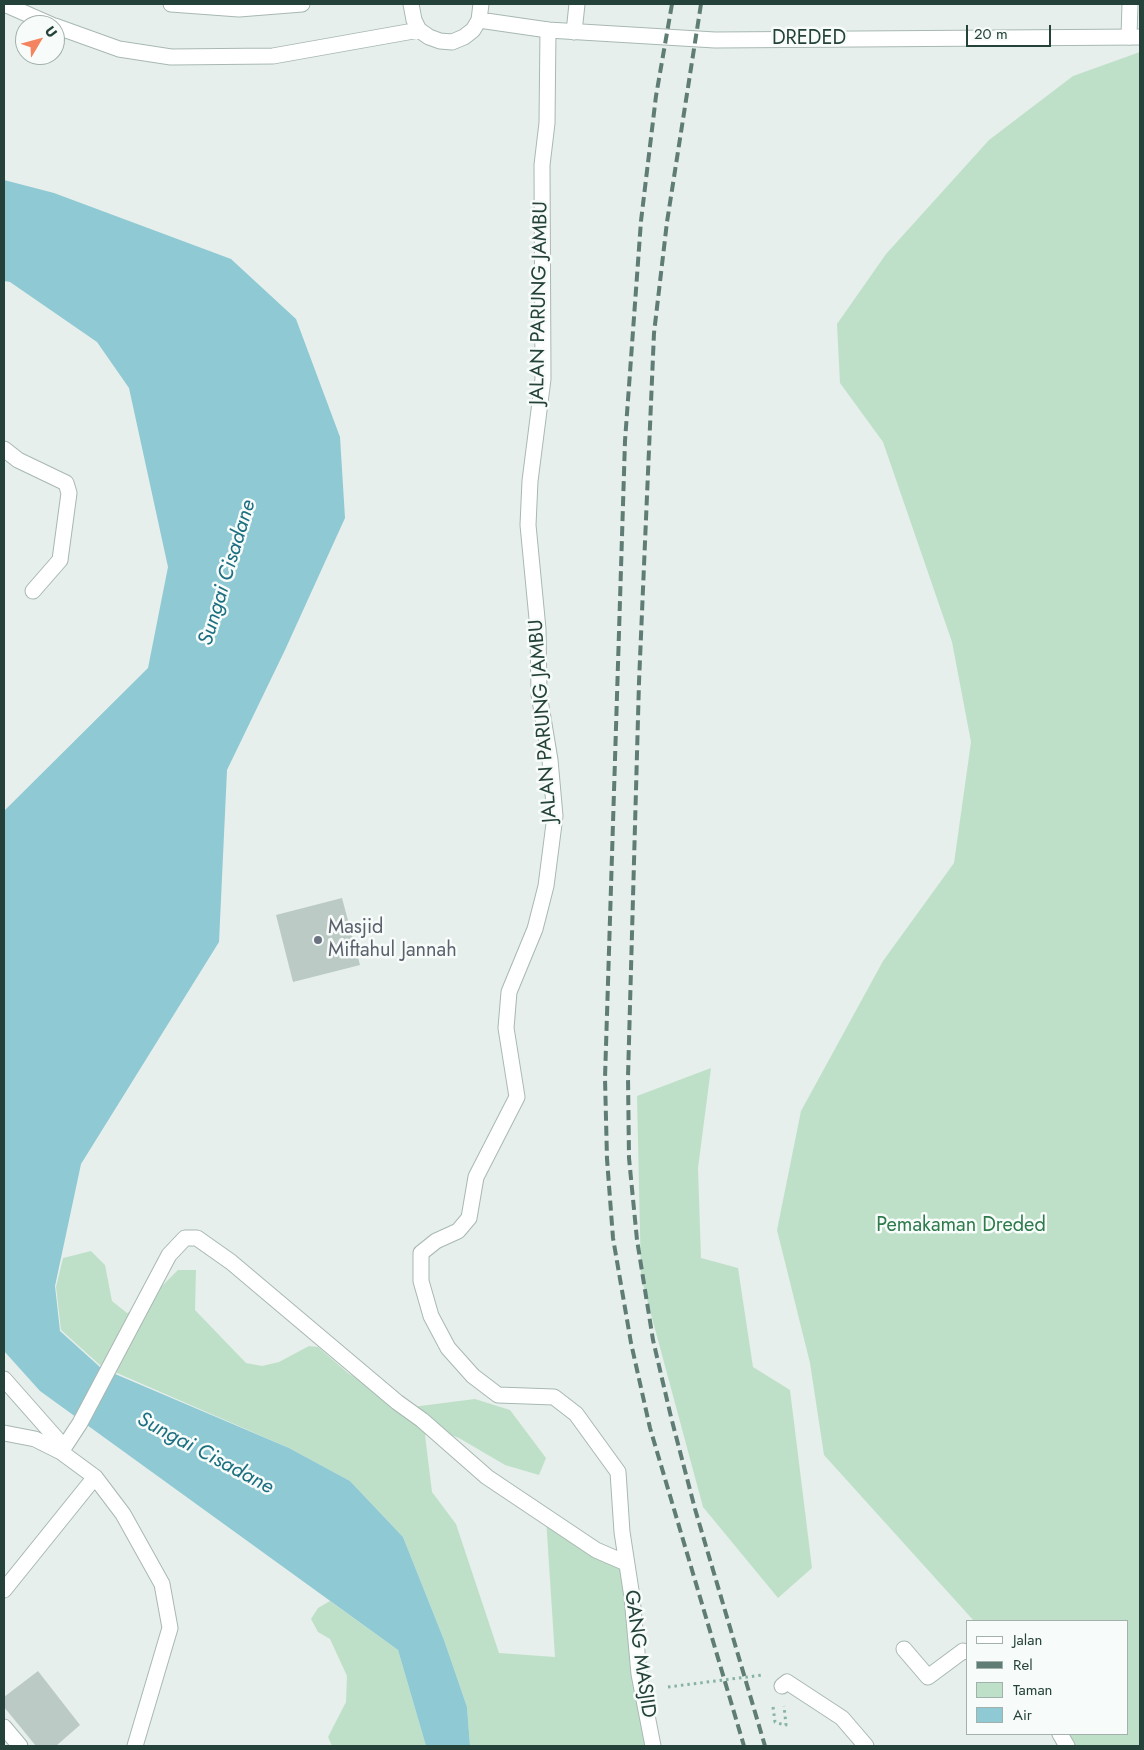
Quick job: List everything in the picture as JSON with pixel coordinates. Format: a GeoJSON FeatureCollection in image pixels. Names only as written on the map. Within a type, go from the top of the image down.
{"type":"FeatureCollection","features":[{"type":"Feature","properties":{"kind":"street"},"geometry":{"type":"LineString","coordinates":[[4,4],[29,15]]}},
{"type":"Feature","properties":{"kind":"street"},"geometry":{"type":"LineString","coordinates":[[171,4],[239,9],[302,4]]}},
{"type":"Feature","properties":{"kind":"street"},"geometry":{"type":"LineString","coordinates":[[411,4],[414,20],[419,30],[435,39],[452,42],[468,34],[479,20],[481,4]]}},
{"type":"Feature","properties":{"kind":"street"},"geometry":{"type":"LineString","coordinates":[[574,32],[577,4]]}},
{"type":"Feature","properties":{"kind":"street"},"geometry":{"type":"LineString","coordinates":[[1130,4],[1135,37]]}},
{"type":"Feature","properties":{"kind":"street","name":"DREDED"},"geometry":{"type":"LineString","coordinates":[[479,20],[548,30],[714,40],[1135,37]]}},
{"type":"Feature","properties":{"kind":"street"},"geometry":{"type":"LineString","coordinates":[[65,30],[119,49],[171,57],[273,56],[419,30]]}},
{"type":"Feature","properties":{"kind":"street","name":"JALAN PARUNG JAMBU"},"geometry":{"type":"LineString","coordinates":[[548,30],[547,123],[542,165],[543,380],[530,481],[528,525],[538,629],[539,694],[550,760],[555,816],[546,886],[535,929],[509,992],[506,1028],[517,1097],[476,1177],[469,1218],[458,1231],[436,1241],[421,1253],[421,1282],[431,1316],[448,1348],[473,1376],[498,1395],[554,1397],[576,1414],[594,1438],[618,1472],[626,1563]]}},
{"type":"Feature","properties":{"kind":"street"},"geometry":{"type":"LineString","coordinates":[[4,449],[18,460],[66,483],[69,493],[60,560],[33,591]]}},
{"type":"Feature","properties":{"kind":"street"},"geometry":{"type":"LineString","coordinates":[[62,1450],[80,1422],[170,1255],[185,1238],[197,1238],[231,1262],[397,1402],[422,1420],[487,1477],[596,1550],[626,1563]]}},
{"type":"Feature","properties":{"kind":"street"},"geometry":{"type":"LineString","coordinates":[[4,1379],[62,1450],[95,1477],[123,1514],[162,1584],[170,1628],[135,1746]]}},
{"type":"Feature","properties":{"kind":"street"},"geometry":{"type":"LineString","coordinates":[[4,1433],[35,1439],[62,1450]]}},
{"type":"Feature","properties":{"kind":"street"},"geometry":{"type":"LineString","coordinates":[[4,1590],[95,1477]]}},
{"type":"Feature","properties":{"kind":"street","name":"GANG MASJID"},"geometry":{"type":"LineString","coordinates":[[626,1563],[639,1674],[653,1746]]}},
{"type":"Feature","properties":{"kind":"street"},"geometry":{"type":"LineString","coordinates":[[904,1649],[928,1677],[963,1652],[966,1652]]}},
{"type":"Feature","properties":{"kind":"street"},"geometry":{"type":"LineString","coordinates":[[782,1686],[787,1682],[842,1718],[866,1746]]}},
{"type":"Feature","properties":{"kind":"street"},"geometry":{"type":"LineString","coordinates":[[4,1727],[20,1746]]}},
{"type":"Feature","properties":{"kind":"street"},"geometry":{"type":"LineString","coordinates":[[1061,1735],[1067,1746]]}},
{"type":"Feature","properties":{"kind":"path","name":"GANG MASJID"},"geometry":{"type":"LineString","coordinates":[[668,1687],[763,1675]]}},
{"type":"Feature","properties":{"kind":"green space","name":"Pemakaman Dreded"},"geometry":{"type":"Polygon","coordinates":[[[1140,52],[1140,1746],[1057,1746],[1052,1735],[1129,1735],[1129,1620],[973,1620],[824,1455],[810,1363],[777,1230],[801,1111],[883,961],[954,863],[971,742],[952,642],[883,442],[840,383],[837,324],[886,254],[989,140],[1073,76],[1140,52]]]}},
{"type":"Feature","properties":{"kind":"green space"},"geometry":{"type":"Polygon","coordinates":[[[711,1068],[698,1168],[701,1258],[738,1268],[753,1367],[790,1390],[812,1568],[778,1598],[703,1507],[641,1277],[637,1096],[711,1068]]]}},
{"type":"Feature","properties":{"kind":"green space"},"geometry":{"type":"Polygon","coordinates":[[[91,1251],[105,1265],[112,1301],[127,1313],[141,1307],[178,1270],[196,1270],[195,1310],[246,1363],[262,1366],[279,1362],[309,1346],[318,1347],[348,1373],[404,1408],[475,1399],[510,1410],[546,1458],[539,1475],[505,1465],[459,1438],[442,1432],[425,1435],[432,1492],[456,1524],[499,1653],[555,1657],[546,1518],[626,1563],[653,1746],[470,1746],[467,1707],[444,1640],[403,1537],[350,1481],[289,1448],[101,1366],[61,1330],[56,1287],[63,1258],[91,1251]]]}},
{"type":"Feature","properties":{"kind":"green space"},"geometry":{"type":"Polygon","coordinates":[[[330,1601],[398,1650],[426,1746],[332,1746],[328,1737],[346,1702],[347,1676],[330,1639],[318,1632],[311,1619],[318,1608],[330,1601]]]}},
{"type":"Feature","properties":{"kind":"water","name":"Sungai Cisadane"},"geometry":{"type":"Polygon","coordinates":[[[4,180],[54,193],[231,259],[296,319],[340,437],[345,518],[285,650],[227,770],[219,942],[81,1164],[55,1286],[60,1331],[101,1368],[289,1448],[350,1481],[403,1537],[444,1640],[467,1707],[470,1746],[426,1746],[398,1650],[40,1391],[4,1351],[4,811],[148,668],[168,567],[129,388],[97,342],[10,282],[4,281],[4,180]]]}},
{"type":"Feature","properties":{"kind":"building","name":"Masjid Miftahul Jannah"},"geometry":{"type":"Polygon","coordinates":[[[342,898],[360,965],[293,982],[276,915],[342,898]]]}},
{"type":"Feature","properties":{"kind":"building"},"geometry":{"type":"Polygon","coordinates":[[[38,1671],[80,1725],[56,1746],[36,1746],[4,1707],[4,1697],[38,1671]]]}},
{"type":"Feature","properties":{"kind":"railway"},"geometry":{"type":"LineString","coordinates":[[672,4],[656,96],[641,221],[625,441],[605,1078],[607,1159],[613,1238],[631,1343],[650,1428],[744,1746]]}},
{"type":"Feature","properties":{"kind":"railway"},"geometry":{"type":"LineString","coordinates":[[701,4],[667,222],[654,333],[639,682],[628,1077],[629,1158],[637,1240],[653,1340],[695,1509],[765,1746]]}},
{"type":"Feature","properties":{"kind":"place","name":"Masjid Miftahul Jannah"},"geometry":{"type":"Point","coordinates":[318,940]}}]}
